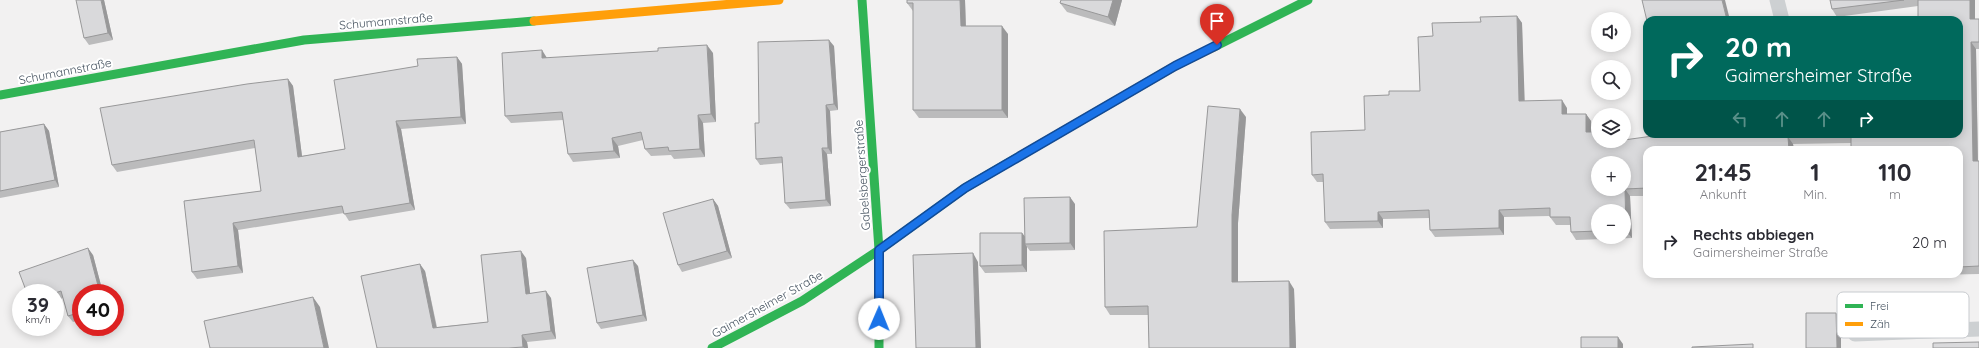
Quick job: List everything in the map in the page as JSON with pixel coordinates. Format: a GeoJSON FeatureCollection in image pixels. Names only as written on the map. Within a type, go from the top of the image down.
{"type":"FeatureCollection","features":[{"type":"Feature","properties":{"kind":"street","name":"Schumannstraße"},"geometry":{"type":"LineString","coordinates":[[0,95],[304,40],[779,0]]}},
{"type":"Feature","properties":{"kind":"street","name":"Gabelsbergerstraße"},"geometry":{"type":"LineString","coordinates":[[862,0],[879,250],[878,348]]}},
{"type":"Feature","properties":{"kind":"street","name":"Gaimersheimer Straße"},"geometry":{"type":"LineString","coordinates":[[712,348],[802,301],[879,250],[965,188],[1162,74],[1308,0]]}},
{"type":"Feature","properties":{"kind":"lane"},"geometry":{"type":"LineString","coordinates":[[1777,0],[1781,16]]}},
{"type":"Feature","properties":{"kind":"lane"},"geometry":{"type":"LineString","coordinates":[[1969,329],[1979,329]]}},
{"type":"Feature","properties":{"kind":"building"},"geometry":{"type":"Polygon","coordinates":[[[76,0],[101,0],[108,33],[84,38],[76,0]]]}},
{"type":"Feature","properties":{"kind":"building"},"geometry":{"type":"Polygon","coordinates":[[[907,0],[960,0],[961,26],[1002,26],[1002,110],[913,110],[913,3],[907,3],[907,0]]]}},
{"type":"Feature","properties":{"kind":"building"},"geometry":{"type":"Polygon","coordinates":[[[1061,0],[1113,0],[1108,17],[1060,3],[1061,0]]]}},
{"type":"Feature","properties":{"kind":"building"},"geometry":{"type":"Polygon","coordinates":[[[1642,0],[1722,0],[1726,16],[1646,16],[1642,0]]]}},
{"type":"Feature","properties":{"kind":"building"},"geometry":{"type":"Polygon","coordinates":[[[1830,0],[1904,0],[1832,9],[1830,0]]]}},
{"type":"Feature","properties":{"kind":"building"},"geometry":{"type":"Polygon","coordinates":[[[1918,0],[1970,0],[1970,19],[1979,19],[1979,42],[1971,42],[1973,161],[1979,161],[1979,266],[1963,267],[1963,146],[1851,146],[1851,138],[1963,138],[1963,16],[1918,16],[1918,0]]]}},
{"type":"Feature","properties":{"kind":"building"},"geometry":{"type":"Polygon","coordinates":[[[1517,16],[1519,101],[1562,100],[1562,114],[1586,114],[1586,132],[1591,132],[1591,148],[1631,148],[1631,139],[1643,137],[1788,138],[1789,146],[1643,146],[1643,188],[1631,189],[1631,156],[1591,156],[1591,196],[1625,196],[1625,204],[1591,204],[1591,231],[1571,232],[1570,217],[1550,217],[1550,208],[1499,210],[1499,228],[1430,230],[1429,210],[1378,212],[1378,221],[1325,222],[1323,174],[1312,175],[1311,132],[1365,130],[1364,96],[1389,95],[1389,91],[1420,91],[1418,37],[1433,36],[1432,23],[1481,22],[1480,17],[1517,16]]]}},
{"type":"Feature","properties":{"kind":"building"},"geometry":{"type":"Polygon","coordinates":[[[829,40],[834,104],[826,105],[828,148],[822,148],[826,200],[785,203],[782,157],[756,159],[755,123],[759,123],[758,42],[829,40]]]}},
{"type":"Feature","properties":{"kind":"building"},"geometry":{"type":"Polygon","coordinates":[[[707,45],[711,114],[698,115],[700,149],[669,151],[668,147],[645,149],[641,132],[612,138],[614,151],[568,154],[562,112],[505,116],[502,53],[542,50],[542,58],[658,51],[658,48],[707,45]]]}},
{"type":"Feature","properties":{"kind":"building"},"geometry":{"type":"Polygon","coordinates":[[[457,57],[461,117],[396,121],[410,203],[344,214],[342,206],[233,223],[238,266],[192,272],[184,201],[261,191],[254,140],[112,165],[100,108],[247,84],[288,79],[298,157],[345,149],[334,80],[418,66],[417,59],[457,57]]]}},
{"type":"Feature","properties":{"kind":"building"},"geometry":{"type":"Polygon","coordinates":[[[1208,106],[1240,109],[1232,215],[1232,282],[1289,281],[1290,348],[1149,348],[1148,306],[1105,307],[1104,231],[1197,227],[1208,106]]]}},
{"type":"Feature","properties":{"kind":"building"},"geometry":{"type":"Polygon","coordinates":[[[44,124],[55,180],[0,191],[0,132],[44,124]]]}},
{"type":"Feature","properties":{"kind":"building"},"geometry":{"type":"Polygon","coordinates":[[[1070,197],[1070,243],[1025,244],[1024,198],[1070,197]]]}},
{"type":"Feature","properties":{"kind":"building"},"geometry":{"type":"Polygon","coordinates":[[[713,199],[727,251],[678,265],[663,213],[713,199]]]}},
{"type":"Feature","properties":{"kind":"building"},"geometry":{"type":"Polygon","coordinates":[[[980,233],[1022,233],[1022,265],[980,266],[980,233]]]}},
{"type":"Feature","properties":{"kind":"building"},"geometry":{"type":"Polygon","coordinates":[[[88,248],[98,284],[72,284],[72,315],[68,316],[64,302],[64,284],[24,284],[19,272],[88,248]]]}},
{"type":"Feature","properties":{"kind":"building"},"geometry":{"type":"Polygon","coordinates":[[[521,251],[526,294],[546,291],[551,331],[522,335],[523,347],[377,348],[361,276],[420,264],[433,328],[488,322],[481,255],[521,251]]]}},
{"type":"Feature","properties":{"kind":"building"},"geometry":{"type":"Polygon","coordinates":[[[973,253],[976,348],[916,348],[913,255],[973,253]]]}},
{"type":"Feature","properties":{"kind":"building"},"geometry":{"type":"Polygon","coordinates":[[[633,260],[643,315],[597,323],[587,268],[633,260]]]}},
{"type":"Feature","properties":{"kind":"building"},"geometry":{"type":"Polygon","coordinates":[[[313,297],[324,348],[210,348],[204,321],[313,297]]]}},
{"type":"Feature","properties":{"kind":"building"},"geometry":{"type":"Polygon","coordinates":[[[1806,313],[1836,313],[1837,348],[1806,348],[1806,313]]]}},
{"type":"Feature","properties":{"kind":"building"},"geometry":{"type":"Polygon","coordinates":[[[1581,337],[1618,337],[1618,348],[1581,348],[1581,337]]]}},
{"type":"Feature","properties":{"kind":"building"},"geometry":{"type":"Polygon","coordinates":[[[1979,342],[1979,348],[1933,348],[1933,343],[1979,342]]]}},
{"type":"Feature","properties":{"kind":"building"},"geometry":{"type":"Polygon","coordinates":[[[1753,344],[1753,348],[1692,348],[1692,347],[1753,344]]]}},
{"type":"Feature","properties":{"kind":"traffic: fast"},"geometry":{"type":"LineString","coordinates":[[862,0],[879,250],[879,348]]}},
{"type":"Feature","properties":{"kind":"traffic: fast"},"geometry":{"type":"LineString","coordinates":[[1214,47],[1308,0]]}},
{"type":"Feature","properties":{"kind":"traffic: fast"},"geometry":{"type":"LineString","coordinates":[[0,95],[304,40],[534,21]]}},
{"type":"Feature","properties":{"kind":"traffic: fast"},"geometry":{"type":"LineString","coordinates":[[712,348],[802,301],[879,250],[965,188],[1020,156]]}},
{"type":"Feature","properties":{"kind":"traffic: slow"},"geometry":{"type":"LineString","coordinates":[[534,21],[779,0]]}},
{"type":"Feature","properties":{"kind":"traffic: slow"},"geometry":{"type":"LineString","coordinates":[[1020,156],[1175,66],[1214,47]]}},
{"type":"Feature","properties":{"kind":"route"},"geometry":{"type":"LineString","coordinates":[[879,319],[879,250],[965,188],[1175,66],[1217,45]]}}]}
